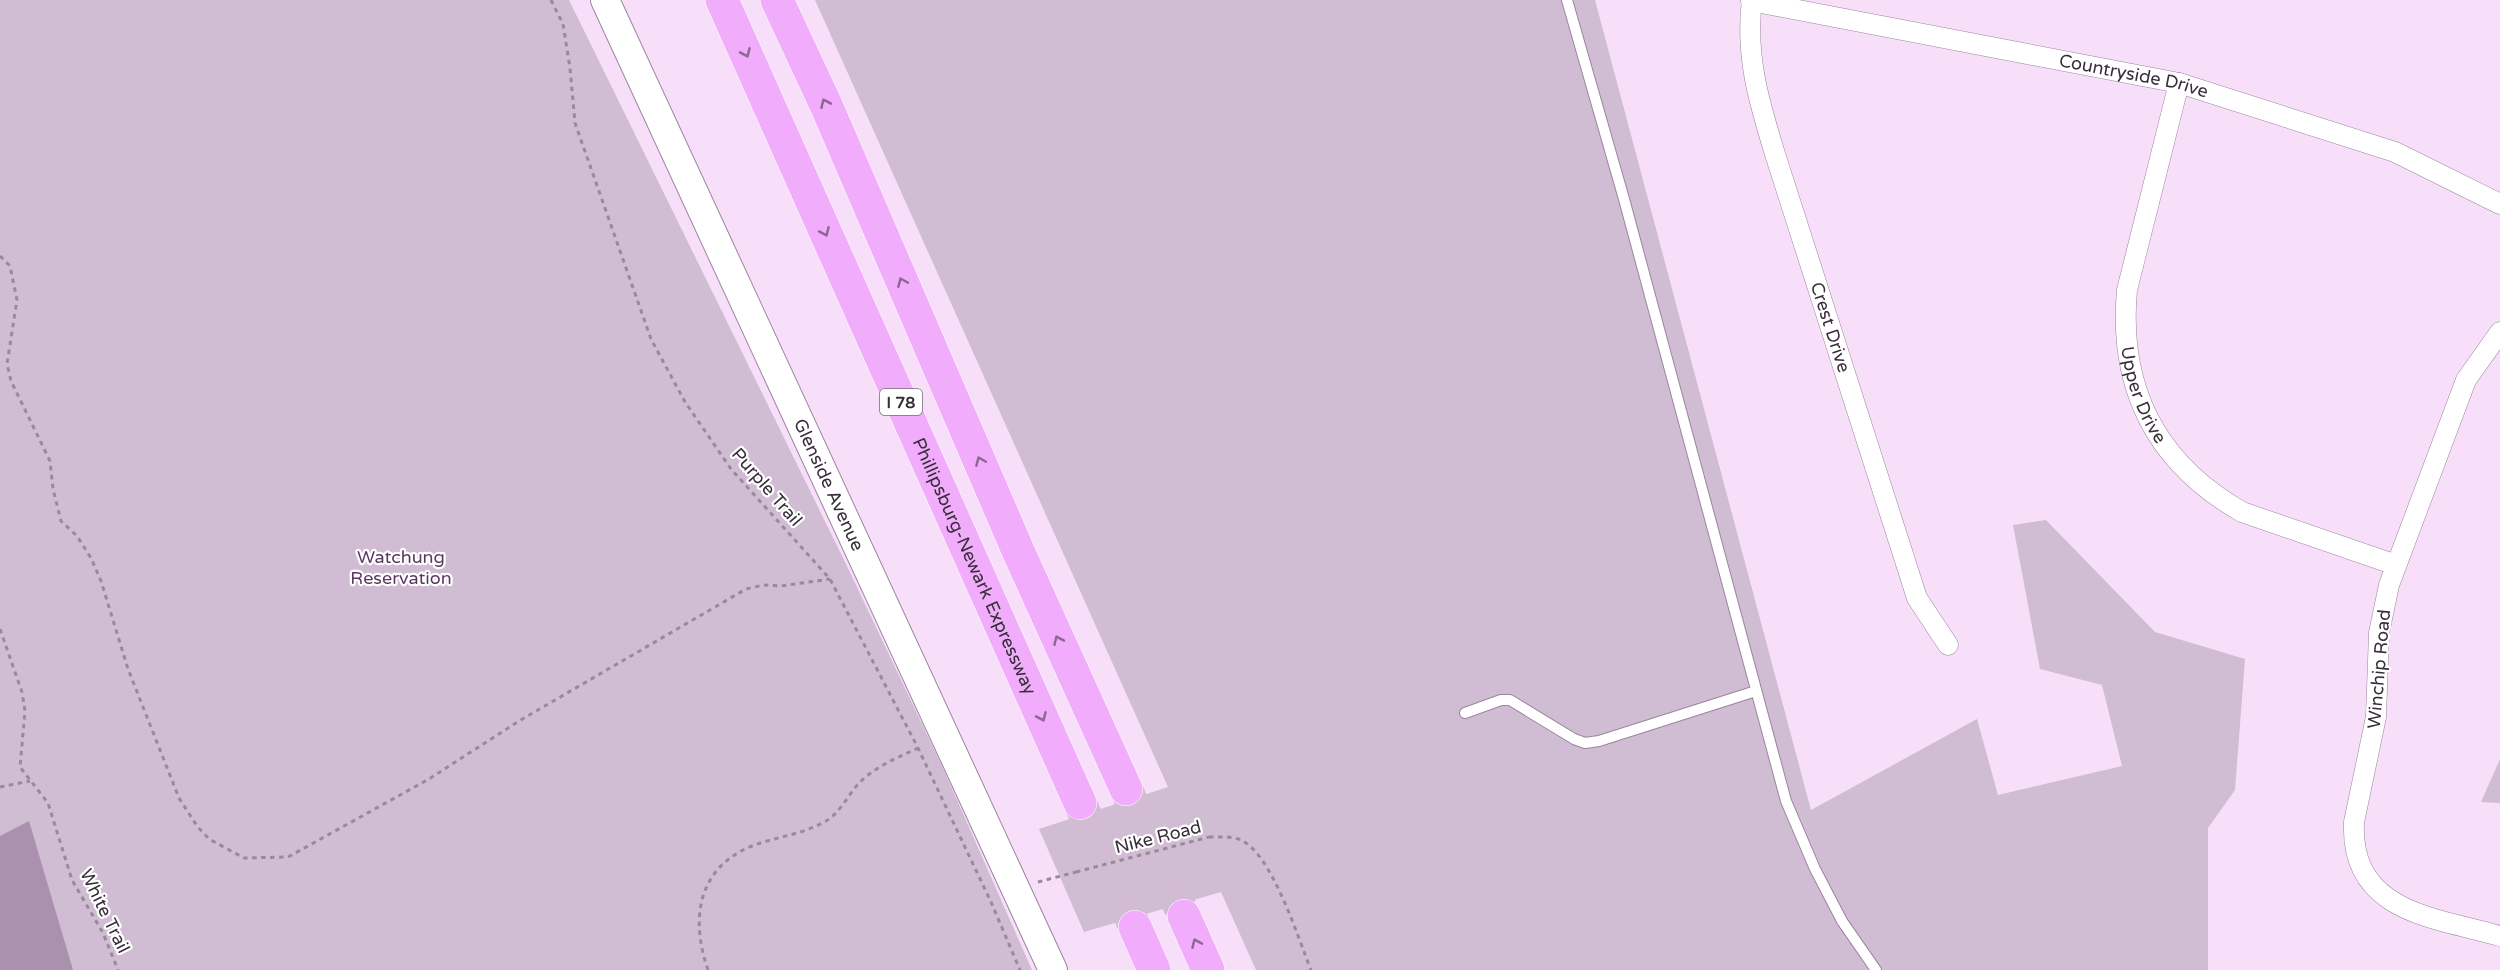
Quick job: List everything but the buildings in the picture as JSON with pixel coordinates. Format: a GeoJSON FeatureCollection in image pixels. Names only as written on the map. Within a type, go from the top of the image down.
{"type":"FeatureCollection","features":[{"type":"Feature","properties":{"kind":"highway","name":"Phillipsburg-Newark Expressway"},"geometry":{"type":"LineString","coordinates":[[722,0],[1080,803]]}},
{"type":"Feature","properties":{"kind":"highway","name":"I 78"},"geometry":{"type":"LineString","coordinates":[[777,0],[826,105],[1019,553],[1126,789]]}},
{"type":"Feature","properties":{"kind":"highway"},"geometry":{"type":"LineString","coordinates":[[1184,916],[1208,970]]}},
{"type":"Feature","properties":{"kind":"highway"},"geometry":{"type":"LineString","coordinates":[[1135,927],[1154,970]]}},
{"type":"Feature","properties":{"kind":"main road","name":"Glenside Avenue"},"geometry":{"type":"LineString","coordinates":[[604,0],[1053,970]]}},
{"type":"Feature","properties":{"kind":"street","name":"Countryside Drive"},"geometry":{"type":"LineString","coordinates":[[1751,1],[2179,82],[2395,152],[2500,204]]}},
{"type":"Feature","properties":{"kind":"street","name":"Crest Drive"},"geometry":{"type":"LineString","coordinates":[[1751,1],[1749,31],[1754,84],[1775,154],[1917,597],[1948,645]]}},
{"type":"Feature","properties":{"kind":"street","name":"Upper Drive"},"geometry":{"type":"LineString","coordinates":[[2179,82],[2127,290],[2125,312],[2127,356],[2132,378],[2148,419],[2159,438],[2180,464],[2203,487],[2221,500],[2242,512],[2396,565]]}},
{"type":"Feature","properties":{"kind":"street","name":"Winchip Road"},"geometry":{"type":"LineString","coordinates":[[2500,332],[2466,380],[2388,585],[2379,633],[2376,717],[2354,822],[2353,839],[2362,871],[2384,897],[2398,906],[2500,936]]}},
{"type":"Feature","properties":{"kind":"lane"},"geometry":{"type":"LineString","coordinates":[[1567,0],[1624,199],[1786,801],[1815,869],[1842,921],[1876,970]]}},
{"type":"Feature","properties":{"kind":"lane"},"geometry":{"type":"LineString","coordinates":[[1465,713],[1501,700],[1510,700],[1574,740],[1585,743],[1599,741],[1756,691]]}},
{"type":"Feature","properties":{"kind":"path","name":"Purple Trail"},"geometry":{"type":"LineString","coordinates":[[551,0],[563,24],[570,68],[574,123],[651,339],[685,402],[731,470],[830,579],[918,747],[991,902],[1020,970]]}},
{"type":"Feature","properties":{"kind":"path"},"geometry":{"type":"LineString","coordinates":[[0,256],[10,266],[18,300],[7,364],[10,381],[50,461],[53,489],[61,521],[77,536],[91,558],[101,581],[128,669],[179,798],[208,839],[244,858],[288,856],[429,779],[519,720],[746,589],[763,585],[782,586],[830,579]]}},
{"type":"Feature","properties":{"kind":"path","name":"White Trail"},"geometry":{"type":"LineString","coordinates":[[0,629],[22,692],[25,711],[20,767],[48,803],[72,880],[103,933],[118,970]]}},
{"type":"Feature","properties":{"kind":"path"},"geometry":{"type":"LineString","coordinates":[[708,970],[699,939],[700,920],[702,900],[708,883],[718,869],[744,850],[828,821],[872,771],[918,747]]}},
{"type":"Feature","properties":{"kind":"path"},"geometry":{"type":"LineString","coordinates":[[0,787],[30,781]]}},
{"type":"Feature","properties":{"kind":"path","name":"Nike Road"},"geometry":{"type":"LineString","coordinates":[[1016,888],[1209,837],[1240,840],[1257,851],[1272,877],[1311,970]]}},
{"type":"Feature","properties":{"kind":"green space","name":"Watchung Reservation"},"geometry":{"type":"Polygon","coordinates":[[[0,0],[569,0],[846,564],[943,768],[1032,970],[0,970],[0,0]]]}},
{"type":"Feature","properties":{"kind":"green space"},"geometry":{"type":"Polygon","coordinates":[[[815,0],[1595,0],[1811,810],[1977,719],[1998,795],[2122,766],[2102,685],[2040,669],[2013,525],[2046,520],[2155,632],[2245,659],[2235,790],[2208,828],[2208,970],[1256,970],[1221,892],[1084,932],[1039,829],[1168,787],[815,0]]]}},
{"type":"Feature","properties":{"kind":"green space"},"geometry":{"type":"Polygon","coordinates":[[[2500,759],[2500,803],[2481,802],[2500,759]]]}},
{"type":"Feature","properties":{"kind":"shaded area"},"geometry":{"type":"Polygon","coordinates":[[[29,821],[73,970],[0,970],[0,836],[29,821]]]}},
{"type":"Feature","properties":{"kind":"tunnel"},"geometry":{"type":"LineString","coordinates":[[1126,789],[1184,916]]}},
{"type":"Feature","properties":{"kind":"tunnel"},"geometry":{"type":"LineString","coordinates":[[1080,803],[1135,927]]}}]}
